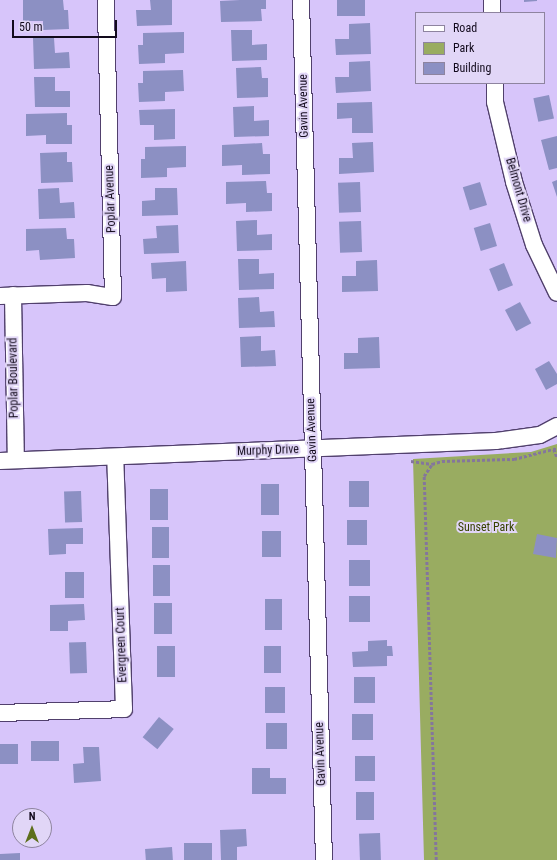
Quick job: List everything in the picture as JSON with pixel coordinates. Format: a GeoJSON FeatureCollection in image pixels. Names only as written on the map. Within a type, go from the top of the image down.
{"type":"FeatureCollection","features":[{"type":"Feature","properties":{"kind":"street","name":"Poplar Avenue"},"geometry":{"type":"LineString","coordinates":[[6,295],[87,293],[113,296],[106,0]]}},
{"type":"Feature","properties":{"kind":"street","name":"Gavin Avenue"},"geometry":{"type":"LineString","coordinates":[[301,0],[324,860]]}},
{"type":"Feature","properties":{"kind":"street"},"geometry":{"type":"LineString","coordinates":[[492,0],[492,12]]}},
{"type":"Feature","properties":{"kind":"street","name":"Belmont Drive"},"geometry":{"type":"LineString","coordinates":[[495,84],[495,102],[514,182],[534,245],[557,293]]}},
{"type":"Feature","properties":{"kind":"street","name":"Poplar Boulevard"},"geometry":{"type":"LineString","coordinates":[[6,295],[8,460]]}},
{"type":"Feature","properties":{"kind":"street","name":"Murphy Drive"},"geometry":{"type":"LineString","coordinates":[[8,460],[496,441],[540,435],[557,426]]}},
{"type":"Feature","properties":{"kind":"street","name":"Evergreen Court"},"geometry":{"type":"LineString","coordinates":[[0,713],[124,709],[115,456]]}},
{"type":"Feature","properties":{"kind":"path"},"geometry":{"type":"LineString","coordinates":[[411,461],[432,464],[514,459],[555,448],[557,457]]}},
{"type":"Feature","properties":{"kind":"path"},"geometry":{"type":"LineString","coordinates":[[432,464],[424,476],[424,500],[436,860]]}},
{"type":"Feature","properties":{"kind":"green space","name":"Sunset Park"},"geometry":{"type":"Polygon","coordinates":[[[557,444],[557,860],[424,860],[413,459],[531,452],[557,444]]]}},
{"type":"Feature","properties":{"kind":"building"},"geometry":{"type":"Polygon","coordinates":[[[23,0],[63,0],[64,10],[68,10],[69,29],[43,30],[43,21],[23,21],[23,0]]]}},
{"type":"Feature","properties":{"kind":"building"},"geometry":{"type":"Polygon","coordinates":[[[150,0],[172,0],[172,25],[137,26],[136,10],[151,10],[150,0]]]}},
{"type":"Feature","properties":{"kind":"building"},"geometry":{"type":"Polygon","coordinates":[[[266,0],[266,9],[261,9],[262,21],[221,22],[220,1],[266,0]]]}},
{"type":"Feature","properties":{"kind":"building"},"geometry":{"type":"Polygon","coordinates":[[[337,0],[365,0],[365,16],[337,16],[337,0]]]}},
{"type":"Feature","properties":{"kind":"building"},"geometry":{"type":"Polygon","coordinates":[[[524,0],[537,0],[537,1],[524,2],[524,0]]]}},
{"type":"Feature","properties":{"kind":"building"},"geometry":{"type":"Polygon","coordinates":[[[370,23],[371,54],[336,55],[335,39],[349,39],[349,24],[370,23]]]}},
{"type":"Feature","properties":{"kind":"building"},"geometry":{"type":"Polygon","coordinates":[[[231,30],[252,30],[252,45],[267,44],[267,60],[232,61],[231,30]]]}},
{"type":"Feature","properties":{"kind":"building"},"geometry":{"type":"Polygon","coordinates":[[[184,32],[184,53],[165,54],[165,63],[139,64],[138,45],[143,45],[143,33],[184,32]]]}},
{"type":"Feature","properties":{"kind":"building"},"geometry":{"type":"Polygon","coordinates":[[[33,38],[54,38],[55,53],[69,52],[70,68],[34,69],[33,38]]]}},
{"type":"Feature","properties":{"kind":"building"},"geometry":{"type":"Polygon","coordinates":[[[370,61],[371,91],[336,93],[335,77],[349,77],[349,62],[370,61]]]}},
{"type":"Feature","properties":{"kind":"building"},"geometry":{"type":"Polygon","coordinates":[[[261,67],[262,78],[268,78],[268,97],[237,98],[236,68],[261,67]]]}},
{"type":"Feature","properties":{"kind":"building"},"geometry":{"type":"Polygon","coordinates":[[[183,70],[184,91],[165,92],[165,101],[139,102],[138,83],[143,83],[143,71],[183,70]]]}},
{"type":"Feature","properties":{"kind":"building"},"geometry":{"type":"Polygon","coordinates":[[[34,77],[55,77],[55,91],[70,91],[70,107],[35,107],[34,77]]]}},
{"type":"Feature","properties":{"kind":"building"},"geometry":{"type":"Polygon","coordinates":[[[549,95],[554,118],[538,122],[533,98],[549,95]]]}},
{"type":"Feature","properties":{"kind":"building"},"geometry":{"type":"Polygon","coordinates":[[[372,102],[373,133],[352,133],[352,118],[337,119],[337,103],[372,102]]]}},
{"type":"Feature","properties":{"kind":"building"},"geometry":{"type":"Polygon","coordinates":[[[254,106],[254,121],[269,120],[269,136],[234,137],[233,107],[254,106]]]}},
{"type":"Feature","properties":{"kind":"building"},"geometry":{"type":"Polygon","coordinates":[[[175,109],[175,139],[154,140],[154,125],[140,125],[139,110],[175,109]]]}},
{"type":"Feature","properties":{"kind":"building"},"geometry":{"type":"Polygon","coordinates":[[[67,113],[67,125],[72,125],[72,144],[46,144],[46,135],[26,136],[26,114],[67,113]]]}},
{"type":"Feature","properties":{"kind":"building"},"geometry":{"type":"Polygon","coordinates":[[[557,136],[557,168],[549,170],[541,140],[557,136]]]}},
{"type":"Feature","properties":{"kind":"building"},"geometry":{"type":"Polygon","coordinates":[[[373,142],[374,172],[339,174],[339,158],[353,158],[352,143],[373,142]]]}},
{"type":"Feature","properties":{"kind":"building"},"geometry":{"type":"Polygon","coordinates":[[[262,143],[263,154],[270,154],[270,174],[242,175],[242,165],[222,166],[222,145],[262,143]]]}},
{"type":"Feature","properties":{"kind":"building"},"geometry":{"type":"Polygon","coordinates":[[[186,146],[186,167],[167,168],[167,177],[141,178],[141,159],[145,159],[145,147],[186,146]]]}},
{"type":"Feature","properties":{"kind":"building"},"geometry":{"type":"Polygon","coordinates":[[[67,152],[67,162],[72,162],[73,182],[41,183],[40,153],[67,152]]]}},
{"type":"Feature","properties":{"kind":"building"},"geometry":{"type":"Polygon","coordinates":[[[557,180],[557,197],[552,182],[557,180]]]}},
{"type":"Feature","properties":{"kind":"building"},"geometry":{"type":"Polygon","coordinates":[[[266,181],[267,193],[272,193],[272,211],[246,212],[246,203],[226,204],[226,182],[266,181]]]}},
{"type":"Feature","properties":{"kind":"building"},"geometry":{"type":"Polygon","coordinates":[[[360,182],[361,212],[339,213],[338,183],[360,182]]]}},
{"type":"Feature","properties":{"kind":"building"},"geometry":{"type":"Polygon","coordinates":[[[480,182],[487,205],[470,210],[463,187],[480,182]]]}},
{"type":"Feature","properties":{"kind":"building"},"geometry":{"type":"Polygon","coordinates":[[[59,188],[60,203],[74,202],[75,218],[39,219],[38,189],[59,188]]]}},
{"type":"Feature","properties":{"kind":"building"},"geometry":{"type":"Polygon","coordinates":[[[155,188],[177,188],[178,215],[142,216],[142,201],[155,200],[155,188]]]}},
{"type":"Feature","properties":{"kind":"building"},"geometry":{"type":"Polygon","coordinates":[[[257,220],[257,235],[272,234],[272,250],[237,251],[236,221],[257,220]]]}},
{"type":"Feature","properties":{"kind":"building"},"geometry":{"type":"Polygon","coordinates":[[[361,221],[362,252],[340,253],[339,222],[361,221]]]}},
{"type":"Feature","properties":{"kind":"building"},"geometry":{"type":"Polygon","coordinates":[[[490,223],[497,246],[481,251],[474,228],[490,223]]]}},
{"type":"Feature","properties":{"kind":"building"},"geometry":{"type":"Polygon","coordinates":[[[178,225],[179,253],[144,254],[143,239],[157,238],[156,226],[178,225]]]}},
{"type":"Feature","properties":{"kind":"building"},"geometry":{"type":"Polygon","coordinates":[[[66,228],[67,239],[74,239],[75,258],[40,260],[39,250],[26,251],[26,229],[66,228]]]}},
{"type":"Feature","properties":{"kind":"building"},"geometry":{"type":"Polygon","coordinates":[[[238,259],[259,259],[259,274],[274,273],[274,289],[239,290],[238,259]]]}},
{"type":"Feature","properties":{"kind":"building"},"geometry":{"type":"Polygon","coordinates":[[[377,260],[378,291],[342,292],[342,276],[356,276],[356,261],[377,260]]]}},
{"type":"Feature","properties":{"kind":"building"},"geometry":{"type":"Polygon","coordinates":[[[186,261],[187,291],[166,292],[166,278],[152,279],[151,263],[186,261]]]}},
{"type":"Feature","properties":{"kind":"building"},"geometry":{"type":"Polygon","coordinates":[[[504,263],[513,285],[498,291],[489,269],[504,263]]]}},
{"type":"Feature","properties":{"kind":"building"},"geometry":{"type":"Polygon","coordinates":[[[259,297],[260,312],[274,311],[275,327],[239,328],[238,298],[259,297]]]}},
{"type":"Feature","properties":{"kind":"building"},"geometry":{"type":"Polygon","coordinates":[[[520,302],[531,323],[516,331],[505,310],[520,302]]]}},
{"type":"Feature","properties":{"kind":"building"},"geometry":{"type":"Polygon","coordinates":[[[261,336],[261,351],[275,350],[276,366],[241,367],[240,337],[261,336]]]}},
{"type":"Feature","properties":{"kind":"building"},"geometry":{"type":"Polygon","coordinates":[[[379,337],[380,368],[344,369],[344,353],[358,353],[358,338],[379,337]]]}},
{"type":"Feature","properties":{"kind":"building"},"geometry":{"type":"Polygon","coordinates":[[[549,361],[557,374],[557,384],[546,390],[535,369],[549,361]]]}},
{"type":"Feature","properties":{"kind":"building"},"geometry":{"type":"Polygon","coordinates":[[[349,481],[369,481],[369,507],[349,507],[349,481]]]}},
{"type":"Feature","properties":{"kind":"building"},"geometry":{"type":"Polygon","coordinates":[[[261,484],[279,484],[279,515],[261,515],[261,484]]]}},
{"type":"Feature","properties":{"kind":"building"},"geometry":{"type":"Polygon","coordinates":[[[150,489],[168,489],[168,520],[150,520],[150,489]]]}},
{"type":"Feature","properties":{"kind":"building"},"geometry":{"type":"Polygon","coordinates":[[[81,491],[82,522],[65,523],[64,492],[81,491]]]}},
{"type":"Feature","properties":{"kind":"building"},"geometry":{"type":"Polygon","coordinates":[[[347,520],[367,520],[367,545],[347,545],[347,520]]]}},
{"type":"Feature","properties":{"kind":"building"},"geometry":{"type":"Polygon","coordinates":[[[152,527],[169,527],[169,558],[152,558],[152,527]]]}},
{"type":"Feature","properties":{"kind":"building"},"geometry":{"type":"Polygon","coordinates":[[[83,528],[83,544],[66,544],[66,554],[49,555],[48,529],[83,528]]]}},
{"type":"Feature","properties":{"kind":"building"},"geometry":{"type":"Polygon","coordinates":[[[262,531],[281,531],[281,557],[262,557],[262,531]]]}},
{"type":"Feature","properties":{"kind":"building"},"geometry":{"type":"Polygon","coordinates":[[[537,534],[557,538],[556,558],[533,554],[537,534]]]}},
{"type":"Feature","properties":{"kind":"building"},"geometry":{"type":"Polygon","coordinates":[[[349,560],[370,560],[370,586],[349,586],[349,560]]]}},
{"type":"Feature","properties":{"kind":"building"},"geometry":{"type":"Polygon","coordinates":[[[153,565],[170,565],[170,596],[153,596],[153,565]]]}},
{"type":"Feature","properties":{"kind":"building"},"geometry":{"type":"Polygon","coordinates":[[[65,572],[84,572],[84,598],[65,598],[65,572]]]}},
{"type":"Feature","properties":{"kind":"building"},"geometry":{"type":"Polygon","coordinates":[[[349,596],[370,596],[370,622],[349,622],[349,596]]]}},
{"type":"Feature","properties":{"kind":"building"},"geometry":{"type":"Polygon","coordinates":[[[265,599],[282,599],[282,630],[265,630],[265,599]]]}},
{"type":"Feature","properties":{"kind":"building"},"geometry":{"type":"Polygon","coordinates":[[[154,603],[172,603],[172,634],[154,634],[154,603]]]}},
{"type":"Feature","properties":{"kind":"building"},"geometry":{"type":"Polygon","coordinates":[[[84,604],[85,620],[68,621],[68,631],[50,631],[50,605],[84,604]]]}},
{"type":"Feature","properties":{"kind":"building"},"geometry":{"type":"Polygon","coordinates":[[[387,640],[387,646],[392,646],[393,656],[387,656],[387,666],[353,667],[352,652],[368,651],[368,641],[387,640]]]}},
{"type":"Feature","properties":{"kind":"building"},"geometry":{"type":"Polygon","coordinates":[[[86,642],[87,673],[70,674],[69,643],[86,642]]]}},
{"type":"Feature","properties":{"kind":"building"},"geometry":{"type":"Polygon","coordinates":[[[157,646],[175,646],[175,677],[157,677],[157,646]]]}},
{"type":"Feature","properties":{"kind":"building"},"geometry":{"type":"Polygon","coordinates":[[[264,646],[281,646],[281,673],[264,673],[264,646]]]}},
{"type":"Feature","properties":{"kind":"building"},"geometry":{"type":"Polygon","coordinates":[[[354,677],[375,677],[375,703],[354,703],[354,677]]]}},
{"type":"Feature","properties":{"kind":"building"},"geometry":{"type":"Polygon","coordinates":[[[265,687],[285,687],[285,713],[265,713],[265,687]]]}},
{"type":"Feature","properties":{"kind":"building"},"geometry":{"type":"Polygon","coordinates":[[[352,714],[373,714],[373,740],[352,740],[352,714]]]}},
{"type":"Feature","properties":{"kind":"building"},"geometry":{"type":"Polygon","coordinates":[[[159,717],[174,729],[157,749],[143,737],[159,717]]]}},
{"type":"Feature","properties":{"kind":"building"},"geometry":{"type":"Polygon","coordinates":[[[266,723],[287,723],[287,749],[266,749],[266,723]]]}},
{"type":"Feature","properties":{"kind":"building"},"geometry":{"type":"Polygon","coordinates":[[[31,741],[59,741],[59,761],[31,761],[31,741]]]}},
{"type":"Feature","properties":{"kind":"building"},"geometry":{"type":"Polygon","coordinates":[[[0,744],[18,744],[18,764],[0,764],[0,744]]]}},
{"type":"Feature","properties":{"kind":"building"},"geometry":{"type":"Polygon","coordinates":[[[83,747],[99,747],[101,781],[74,783],[73,764],[84,763],[83,747]]]}},
{"type":"Feature","properties":{"kind":"building"},"geometry":{"type":"Polygon","coordinates":[[[355,756],[375,756],[375,781],[355,781],[355,756]]]}},
{"type":"Feature","properties":{"kind":"building"},"geometry":{"type":"Polygon","coordinates":[[[252,768],[270,768],[270,778],[286,778],[286,794],[252,794],[252,768]]]}},
{"type":"Feature","properties":{"kind":"building"},"geometry":{"type":"Polygon","coordinates":[[[356,792],[374,792],[374,820],[356,820],[356,792]]]}},
{"type":"Feature","properties":{"kind":"building"},"geometry":{"type":"Polygon","coordinates":[[[246,829],[247,846],[237,847],[237,860],[221,860],[220,830],[246,829]]]}},
{"type":"Feature","properties":{"kind":"building"},"geometry":{"type":"Polygon","coordinates":[[[380,833],[381,860],[360,860],[359,834],[380,833]]]}},
{"type":"Feature","properties":{"kind":"building"},"geometry":{"type":"Polygon","coordinates":[[[184,843],[212,843],[212,860],[184,860],[184,843]]]}},
{"type":"Feature","properties":{"kind":"building"},"geometry":{"type":"Polygon","coordinates":[[[172,847],[173,860],[146,860],[145,849],[172,847]]]}},
{"type":"Feature","properties":{"kind":"building"},"geometry":{"type":"Polygon","coordinates":[[[20,853],[20,860],[0,860],[0,854],[20,853]]]}}]}
